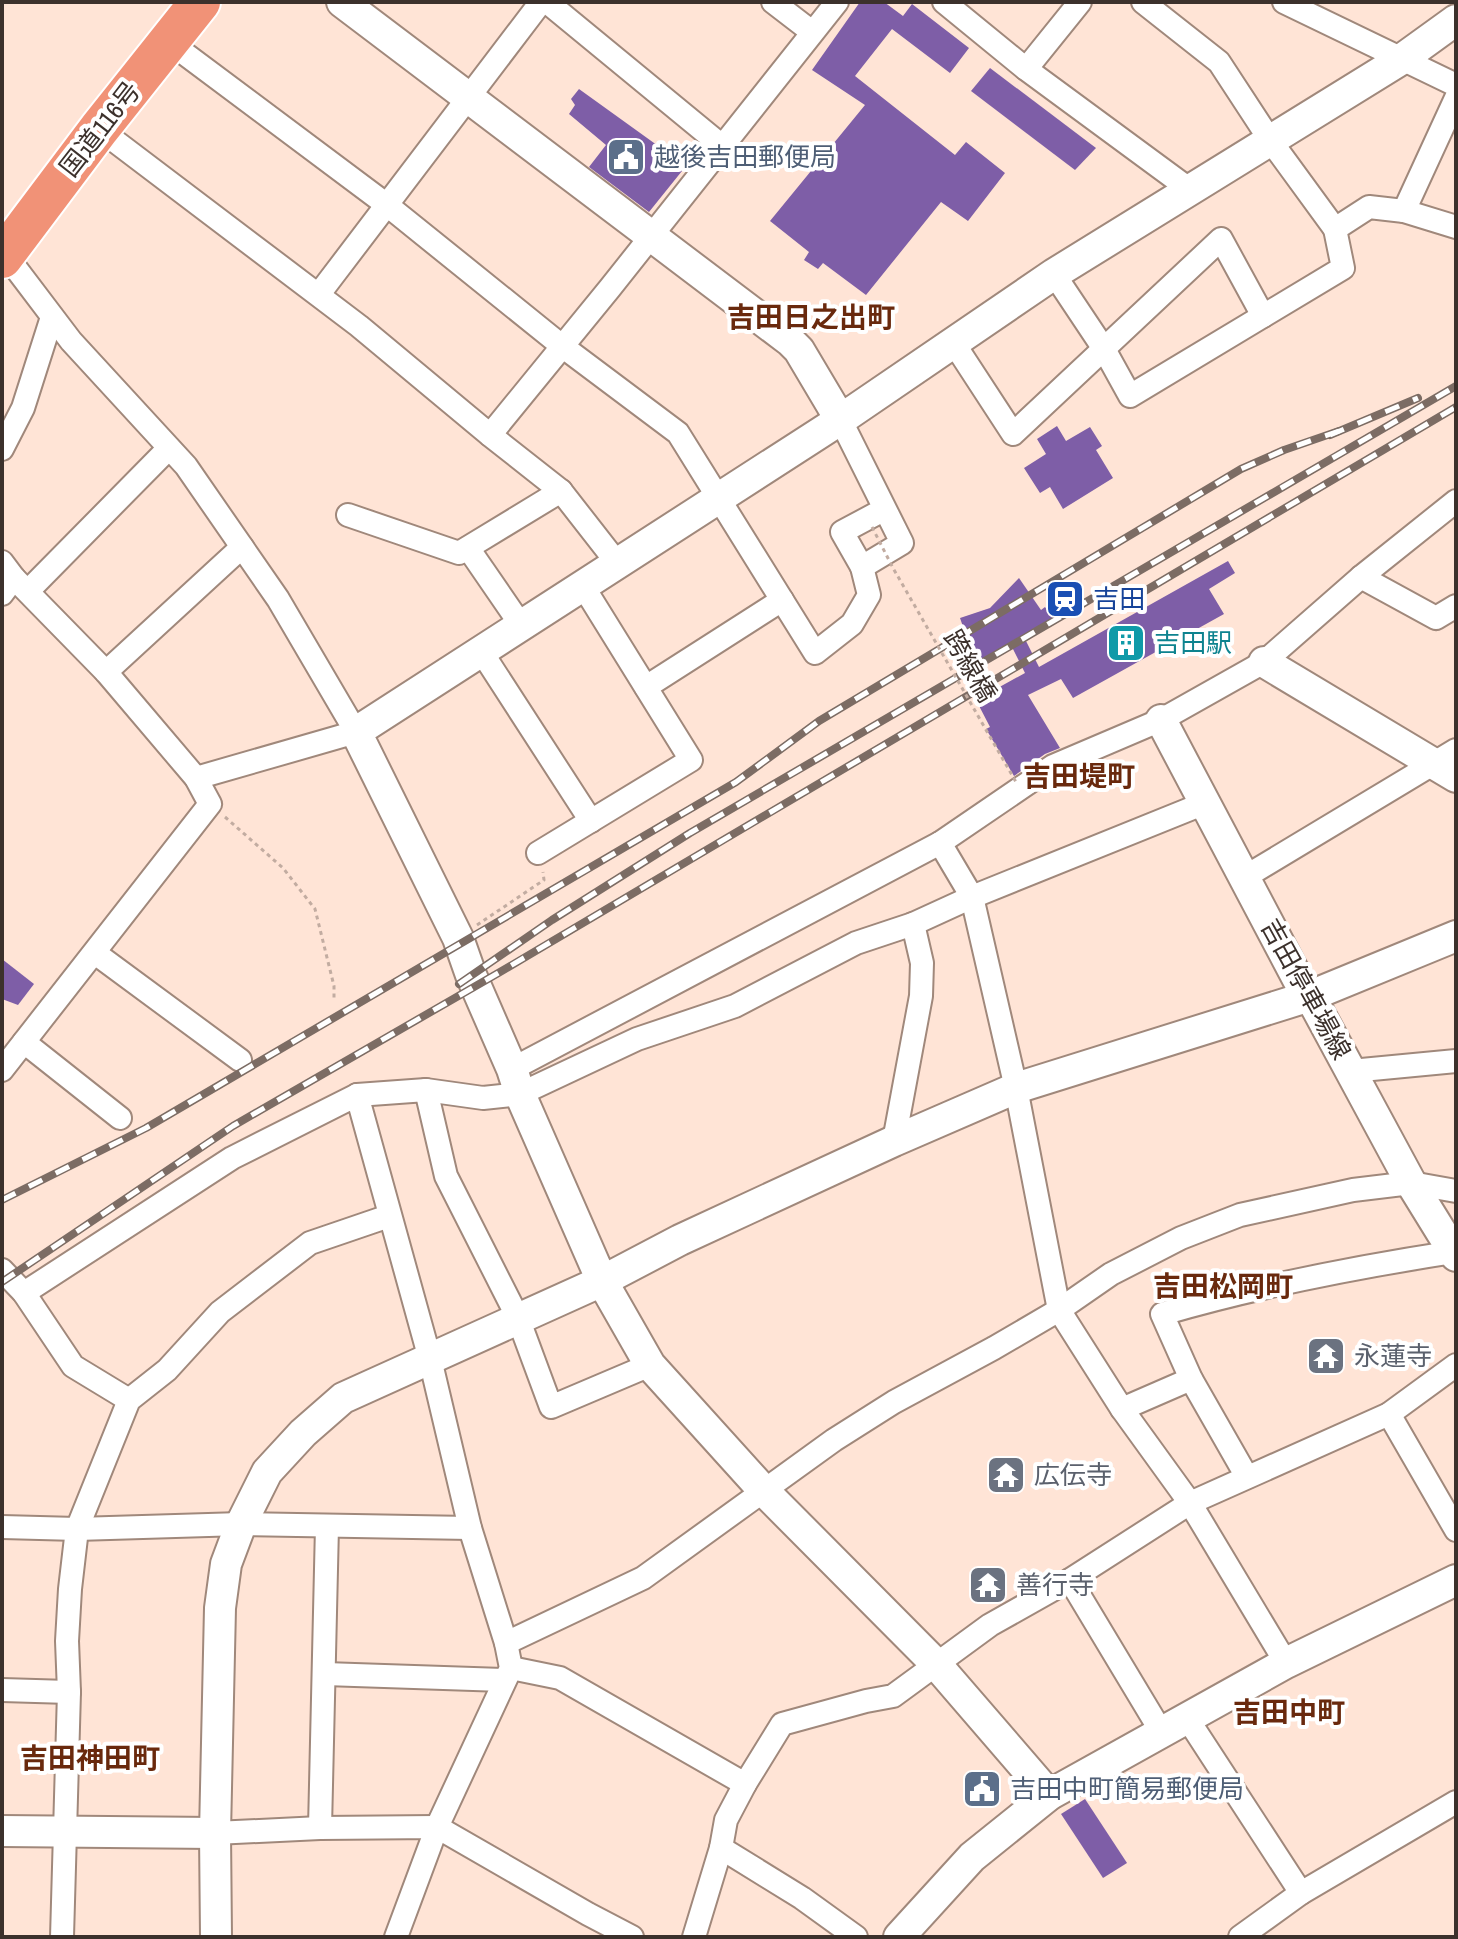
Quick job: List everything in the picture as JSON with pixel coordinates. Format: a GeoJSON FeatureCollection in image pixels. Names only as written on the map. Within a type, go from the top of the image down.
{"type":"FeatureCollection","features":[{"type":"Feature","properties":{"kind":"highway","name":"国道116号"},"geometry":{"type":"LineString","coordinates":[[3,254],[200,2]]}},
{"type":"Feature","properties":{"kind":"street"},"geometry":{"type":"LineString","coordinates":[[342,2],[799,350],[840,419],[902,543],[862,567]]}},
{"type":"Feature","properties":{"kind":"street"},"geometry":{"type":"LineString","coordinates":[[319,294],[541,2]]}},
{"type":"Feature","properties":{"kind":"street"},"geometry":{"type":"LineString","coordinates":[[547,2],[722,146]]}},
{"type":"Feature","properties":{"kind":"street"},"geometry":{"type":"LineString","coordinates":[[773,2],[812,32]]}},
{"type":"Feature","properties":{"kind":"street"},"geometry":{"type":"LineString","coordinates":[[490,435],[837,2]]}},
{"type":"Feature","properties":{"kind":"street"},"geometry":{"type":"LineString","coordinates":[[944,2],[1026,69],[1189,189]]}},
{"type":"Feature","properties":{"kind":"street"},"geometry":{"type":"LineString","coordinates":[[1026,69],[1080,2]]}},
{"type":"Feature","properties":{"kind":"street"},"geometry":{"type":"LineString","coordinates":[[1054,274],[1104,349],[1130,396],[1343,268],[1335,229],[1270,140],[1219,62],[1143,2]]}},
{"type":"Feature","properties":{"kind":"street"},"geometry":{"type":"LineString","coordinates":[[1284,2],[1456,85]]}},
{"type":"Feature","properties":{"kind":"street"},"geometry":{"type":"LineString","coordinates":[[196,778],[356,732],[840,419],[1054,274],[1402,59],[1456,20]]}},
{"type":"Feature","properties":{"kind":"street"},"geometry":{"type":"LineString","coordinates":[[169,42],[387,205],[562,346],[678,433],[815,653],[852,624],[869,595],[862,567],[842,532],[885,509]]}},
{"type":"Feature","properties":{"kind":"street"},"geometry":{"type":"LineString","coordinates":[[1404,211],[1456,98]]}},
{"type":"Feature","properties":{"kind":"street"},"geometry":{"type":"LineString","coordinates":[[99,129],[319,294],[561,491],[618,564]]}},
{"type":"Feature","properties":{"kind":"street"},"geometry":{"type":"LineString","coordinates":[[1335,229],[1369,207],[1404,211],[1456,227]]}},
{"type":"Feature","properties":{"kind":"street"},"geometry":{"type":"LineString","coordinates":[[953,342],[1013,434],[1221,239],[1263,316]]}},
{"type":"Feature","properties":{"kind":"street"},"geometry":{"type":"LineString","coordinates":[[3,254],[71,341],[186,466],[278,599],[356,732],[458,938],[602,1281],[650,1365],[764,1491],[936,1664],[1049,1795]]}},
{"type":"Feature","properties":{"kind":"street"},"geometry":{"type":"LineString","coordinates":[[2,449],[23,408],[52,317]]}},
{"type":"Feature","properties":{"kind":"street"},"geometry":{"type":"LineString","coordinates":[[2,1070],[210,804],[196,778],[106,672],[12,581],[169,448]]}},
{"type":"Feature","properties":{"kind":"street"},"geometry":{"type":"LineString","coordinates":[[348,515],[459,553],[561,491]]}},
{"type":"Feature","properties":{"kind":"street"},"geometry":{"type":"LineString","coordinates":[[24,1293],[232,1158],[357,1095],[426,1090],[483,1098],[516,1081],[940,843],[1053,766],[1161,720],[1264,662],[1361,577],[1456,501]]}},
{"type":"Feature","properties":{"kind":"street"},"geometry":{"type":"LineString","coordinates":[[106,672],[242,547]]}},
{"type":"Feature","properties":{"kind":"street"},"geometry":{"type":"LineString","coordinates":[[468,548],[521,625]]}},
{"type":"Feature","properties":{"kind":"street"},"geometry":{"type":"LineString","coordinates":[[1361,577],[1436,618],[1456,606]]}},
{"type":"Feature","properties":{"kind":"street"},"geometry":{"type":"LineString","coordinates":[[538,853],[691,760],[583,586]]}},
{"type":"Feature","properties":{"kind":"street"},"geometry":{"type":"LineString","coordinates":[[646,687],[782,600]]}},
{"type":"Feature","properties":{"kind":"street"},"geometry":{"type":"LineString","coordinates":[[481,651],[591,821]]}},
{"type":"Feature","properties":{"kind":"street"},"geometry":{"type":"LineString","coordinates":[[1264,662],[1449,763]]}},
{"type":"Feature","properties":{"kind":"street","name":"吉田停車場線"},"geometry":{"type":"LineString","coordinates":[[1161,720],[1302,987],[1310,996],[1411,1183],[1455,1254]]}},
{"type":"Feature","properties":{"kind":"street"},"geometry":{"type":"LineString","coordinates":[[1245,877],[1449,763]]}},
{"type":"Feature","properties":{"kind":"street"},"geometry":{"type":"LineString","coordinates":[[516,1081],[735,1006],[856,943],[913,924],[1205,803]]}},
{"type":"Feature","properties":{"kind":"street"},"geometry":{"type":"LineString","coordinates":[[940,843],[972,897],[1016,1088],[1059,1310],[1122,1409],[1190,1503],[1286,1663]]}},
{"type":"Feature","properties":{"kind":"street"},"geometry":{"type":"LineString","coordinates":[[894,1141],[921,996],[922,963],[913,924]]}},
{"type":"Feature","properties":{"kind":"street"},"geometry":{"type":"LineString","coordinates":[[216,1937],[220,1608],[226,1564],[241,1524],[267,1472],[303,1433],[343,1398],[602,1281],[680,1240],[894,1141],[1016,1088],[1310,996],[1456,936]]}},
{"type":"Feature","properties":{"kind":"street"},"geometry":{"type":"LineString","coordinates":[[95,953],[240,1060]]}},
{"type":"Feature","properties":{"kind":"street"},"geometry":{"type":"LineString","coordinates":[[24,1042],[120,1118]]}},
{"type":"Feature","properties":{"kind":"street"},"geometry":{"type":"LineString","coordinates":[[1351,1071],[1456,1061]]}},
{"type":"Feature","properties":{"kind":"street"},"geometry":{"type":"LineString","coordinates":[[426,1090],[446,1176],[518,1318],[551,1407],[650,1365]]}},
{"type":"Feature","properties":{"kind":"street"},"geometry":{"type":"LineString","coordinates":[[357,1095],[430,1359],[470,1528],[506,1643],[507,1674],[437,1827],[396,1937]]}},
{"type":"Feature","properties":{"kind":"street"},"geometry":{"type":"LineString","coordinates":[[506,1643],[643,1578],[834,1440],[894,1402],[1059,1310],[1111,1274],[1181,1238],[1240,1215],[1353,1190],[1411,1183],[1456,1191]]}},
{"type":"Feature","properties":{"kind":"street"},"geometry":{"type":"LineString","coordinates":[[62,1937],[69,1692],[67,1641],[77,1529],[129,1400],[167,1370],[220,1312],[310,1243],[389,1216]]}},
{"type":"Feature","properties":{"kind":"street"},"geometry":{"type":"LineString","coordinates":[[1247,1477],[1191,1379],[1162,1314],[1210,1300],[1365,1266],[1455,1254]]}},
{"type":"Feature","properties":{"kind":"street"},"geometry":{"type":"LineString","coordinates":[[2,1270],[24,1293],[73,1366],[129,1400]]}},
{"type":"Feature","properties":{"kind":"street"},"geometry":{"type":"LineString","coordinates":[[694,1937],[721,1848],[726,1820],[782,1724],[893,1696],[990,1625],[1070,1580],[1190,1503],[1389,1414],[1456,1365]]}},
{"type":"Feature","properties":{"kind":"street"},"geometry":{"type":"LineString","coordinates":[[1122,1409],[1191,1379]]}},
{"type":"Feature","properties":{"kind":"street"},"geometry":{"type":"LineString","coordinates":[[1389,1414],[1456,1530]]}},
{"type":"Feature","properties":{"kind":"street"},"geometry":{"type":"LineString","coordinates":[[2,1527],[77,1529],[241,1524],[470,1528]]}},
{"type":"Feature","properties":{"kind":"street"},"geometry":{"type":"LineString","coordinates":[[320,1828],[327,1526]]}},
{"type":"Feature","properties":{"kind":"street"},"geometry":{"type":"LineString","coordinates":[[1070,1580],[1301,1893]]}},
{"type":"Feature","properties":{"kind":"street"},"geometry":{"type":"LineString","coordinates":[[899,1937],[972,1857],[1049,1795],[1286,1663],[1456,1580]]}},
{"type":"Feature","properties":{"kind":"street"},"geometry":{"type":"LineString","coordinates":[[325,1674],[507,1674],[560,1678],[745,1784]]}},
{"type":"Feature","properties":{"kind":"street"},"geometry":{"type":"LineString","coordinates":[[2,1690],[69,1692]]}},
{"type":"Feature","properties":{"kind":"street"},"geometry":{"type":"LineString","coordinates":[[1240,1937],[1301,1893],[1456,1802]]}},
{"type":"Feature","properties":{"kind":"street"},"geometry":{"type":"LineString","coordinates":[[2,1831],[215,1833],[437,1827],[632,1937]]}},
{"type":"Feature","properties":{"kind":"street"},"geometry":{"type":"LineString","coordinates":[[721,1848],[802,1898],[856,1937]]}},
{"type":"Feature","properties":{"kind":"path","name":"跨線橋"},"geometry":{"type":"LineString","coordinates":[[872,527],[1016,782]]}},
{"type":"Feature","properties":{"kind":"path"},"geometry":{"type":"LineString","coordinates":[[210,804],[283,868],[315,909],[334,986],[334,998]]}},
{"type":"Feature","properties":{"kind":"path"},"geometry":{"type":"LineString","coordinates":[[458,938],[544,880],[538,853]]}},
{"type":"Feature","properties":{"kind":"building"},"geometry":{"type":"Polygon","coordinates":[[[860,2],[884,2],[903,16],[912,4],[969,48],[950,73],[892,29],[855,76],[955,155],[966,142],[1005,173],[968,221],[941,202],[866,295],[823,263],[818,269],[804,260],[809,252],[770,221],[865,105],[812,70],[860,2]]]}},
{"type":"Feature","properties":{"kind":"building"},"geometry":{"type":"Polygon","coordinates":[[[990,68],[1096,148],[1075,170],[971,91],[990,68]]]}},
{"type":"Feature","properties":{"kind":"building"},"geometry":{"type":"Polygon","coordinates":[[[579,89],[686,166],[649,212],[589,167],[606,145],[569,114],[575,105],[571,99],[579,89]]]}},
{"type":"Feature","properties":{"kind":"building"},"geometry":{"type":"Polygon","coordinates":[[[1057,426],[1066,441],[1090,427],[1102,446],[1096,450],[1113,478],[1063,509],[1050,487],[1040,493],[1024,468],[1046,454],[1037,439],[1057,426]]]}},
{"type":"Feature","properties":{"kind":"building","name":"吉田駅"},"geometry":{"type":"Polygon","coordinates":[[[1228,561],[1235,573],[1209,589],[1224,614],[1073,698],[1061,679],[1028,695],[1060,748],[1045,754],[1014,776],[986,729],[990,727],[976,700],[1025,673],[1012,647],[961,675],[952,658],[970,647],[960,618],[990,608],[1019,578],[1041,610],[1045,607],[1054,620],[1025,639],[1039,667],[1228,561]]]}},
{"type":"Feature","properties":{"kind":"building"},"geometry":{"type":"Polygon","coordinates":[[[2,959],[34,984],[18,1005],[2,999],[2,959]]]}},
{"type":"Feature","properties":{"kind":"building"},"geometry":{"type":"Polygon","coordinates":[[[1085,1799],[1127,1863],[1103,1878],[1061,1814],[1085,1799]]]}},
{"type":"Feature","properties":{"kind":"railway"},"geometry":{"type":"LineString","coordinates":[[459,984],[552,920],[690,833],[1456,386]]}},
{"type":"Feature","properties":{"kind":"railway"},"geometry":{"type":"LineString","coordinates":[[1330,435],[1418,398]]}},
{"type":"Feature","properties":{"kind":"railway"},"geometry":{"type":"LineString","coordinates":[[2,1282],[233,1126],[500,972],[1456,407]]}},
{"type":"Feature","properties":{"kind":"railway"},"geometry":{"type":"LineString","coordinates":[[2,1200],[146,1128],[736,782],[819,721],[1241,469],[1339,431]]}},
{"type":"Feature","properties":{"kind":"place","name":"越後吉田郵便局"},"geometry":{"type":"Point","coordinates":[626,157]}},
{"type":"Feature","properties":{"kind":"place","name":"吉田"},"geometry":{"type":"Point","coordinates":[1065,599]}},
{"type":"Feature","properties":{"kind":"place","name":"吉田駅"},"geometry":{"type":"Point","coordinates":[1126,643]}},
{"type":"Feature","properties":{"kind":"place","name":"永蓮寺"},"geometry":{"type":"Point","coordinates":[1326,1356]}},
{"type":"Feature","properties":{"kind":"place","name":"広伝寺"},"geometry":{"type":"Point","coordinates":[1006,1475]}},
{"type":"Feature","properties":{"kind":"place","name":"善行寺"},"geometry":{"type":"Point","coordinates":[988,1585]}},
{"type":"Feature","properties":{"kind":"place","name":"吉田中町簡易郵便局"},"geometry":{"type":"Point","coordinates":[982,1789]}},
{"type":"Feature","properties":{"kind":"district","name":"吉田日之出町"},"geometry":{"type":"Point","coordinates":[811,317]}},
{"type":"Feature","properties":{"kind":"district","name":"吉田堤町"},"geometry":{"type":"Point","coordinates":[1079,776]}},
{"type":"Feature","properties":{"kind":"district","name":"吉田松岡町"},"geometry":{"type":"Point","coordinates":[1223,1286]}},
{"type":"Feature","properties":{"kind":"district","name":"吉田中町"},"geometry":{"type":"Point","coordinates":[1289,1712]}},
{"type":"Feature","properties":{"kind":"district","name":"吉田神田町"},"geometry":{"type":"Point","coordinates":[90,1758]}}]}
